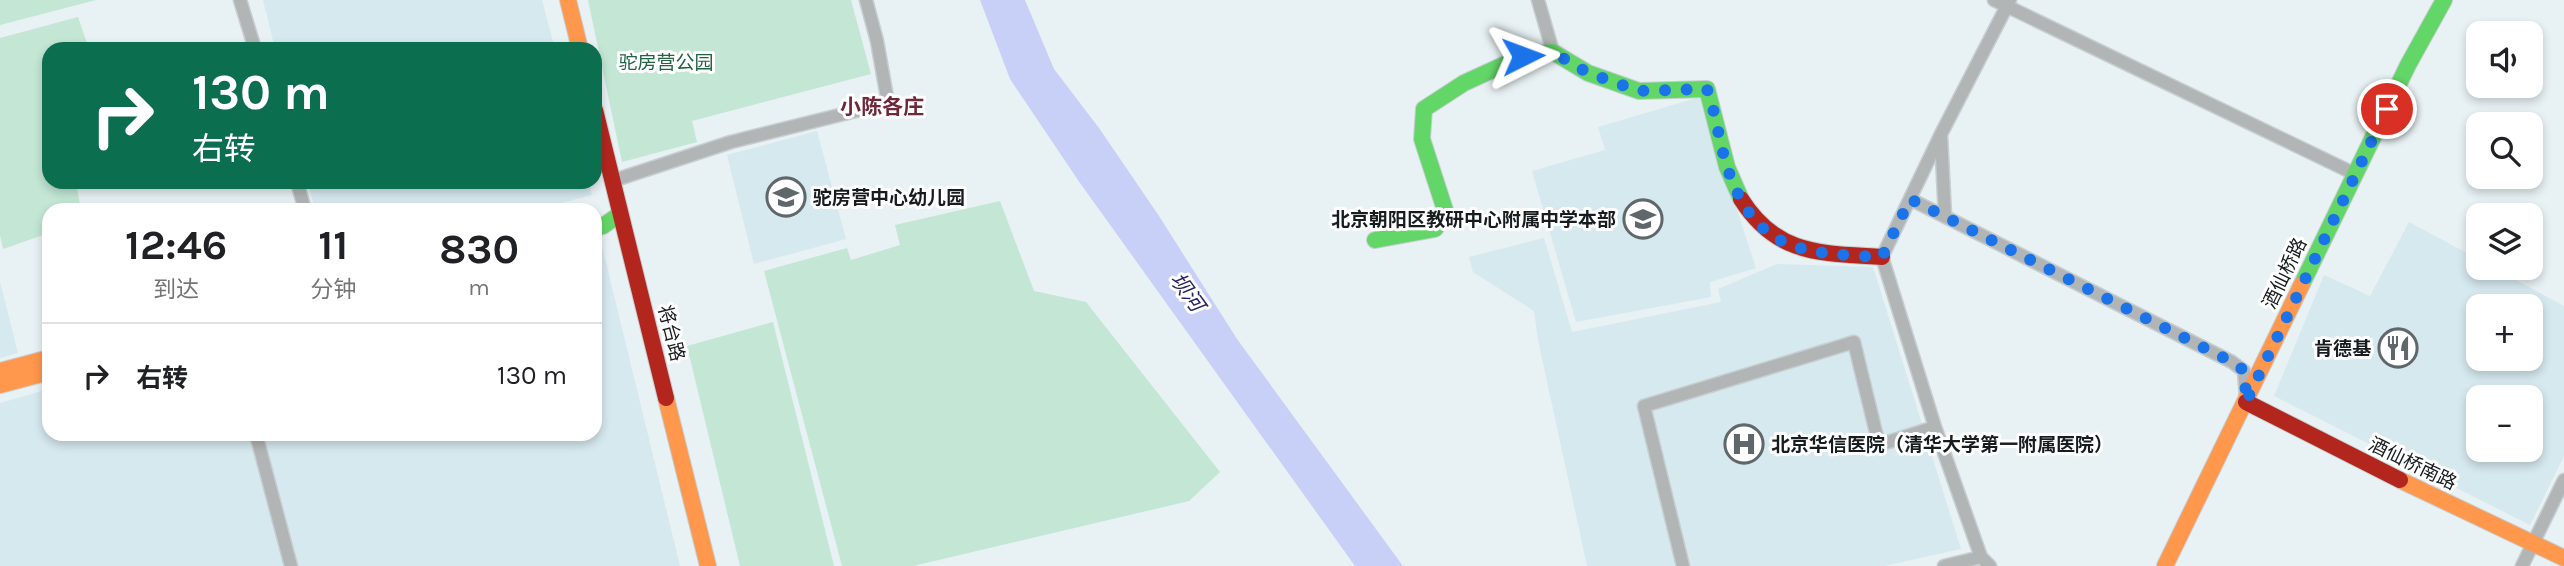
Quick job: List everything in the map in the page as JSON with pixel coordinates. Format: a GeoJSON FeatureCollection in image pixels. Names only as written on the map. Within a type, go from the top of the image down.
{"type":"FeatureCollection","features":[{"type":"Feature","properties":{"kind":"street"},"geometry":{"type":"LineString","coordinates":[[240,0],[253,42]]}},
{"type":"Feature","properties":{"kind":"street"},"geometry":{"type":"LineString","coordinates":[[568,0],[578,42]]}},
{"type":"Feature","properties":{"kind":"street"},"geometry":{"type":"LineString","coordinates":[[612,181],[731,142],[888,103],[877,41],[866,0]]}},
{"type":"Feature","properties":{"kind":"street"},"geometry":{"type":"LineString","coordinates":[[1538,0],[1553,52]]}},
{"type":"Feature","properties":{"kind":"street"},"geometry":{"type":"LineString","coordinates":[[1994,0],[2008,4],[2355,174]]}},
{"type":"Feature","properties":{"kind":"street","name":"酒仙桥路"},"geometry":{"type":"LineString","coordinates":[[2165,566],[2408,65],[2444,0]]}},
{"type":"Feature","properties":{"kind":"street"},"geometry":{"type":"LineString","coordinates":[[1944,566],[1985,562],[1936,427],[1882,257],[2008,4]]}},
{"type":"Feature","properties":{"kind":"street"},"geometry":{"type":"LineString","coordinates":[[1375,240],[1435,229],[1446,213],[1422,139],[1424,109],[1464,83],[1523,56],[1553,52],[1588,73],[1639,91],[1707,89],[1727,166],[1747,213],[1776,240],[1819,253],[1882,257]]}},
{"type":"Feature","properties":{"kind":"street"},"geometry":{"type":"LineString","coordinates":[[1941,134],[1945,216]]}},
{"type":"Feature","properties":{"kind":"street","name":"将台路"},"geometry":{"type":"LineString","coordinates":[[602,139],[708,566]]}},
{"type":"Feature","properties":{"kind":"street"},"geometry":{"type":"LineString","coordinates":[[1910,199],[2232,362],[2245,371],[2246,402]]}},
{"type":"Feature","properties":{"kind":"street"},"geometry":{"type":"LineString","coordinates":[[602,216],[620,214]]}},
{"type":"Feature","properties":{"kind":"street"},"geometry":{"type":"LineString","coordinates":[[602,226],[620,214]]}},
{"type":"Feature","properties":{"kind":"street"},"geometry":{"type":"LineString","coordinates":[[1683,566],[1644,406],[1854,342],[1879,445],[1936,427]]}},
{"type":"Feature","properties":{"kind":"street"},"geometry":{"type":"LineString","coordinates":[[0,370],[42,360]]}},
{"type":"Feature","properties":{"kind":"street"},"geometry":{"type":"LineString","coordinates":[[0,385],[42,374]]}},
{"type":"Feature","properties":{"kind":"street","name":"酒仙桥南路"},"geometry":{"type":"LineString","coordinates":[[2246,402],[2460,510],[2564,558]]}},
{"type":"Feature","properties":{"kind":"street"},"geometry":{"type":"LineString","coordinates":[[258,441],[290,566]]}},
{"type":"Feature","properties":{"kind":"street"},"geometry":{"type":"LineString","coordinates":[[2522,566],[2564,480]]}},
{"type":"Feature","properties":{"kind":"shaded area"},"geometry":{"type":"Polygon","coordinates":[[[263,0],[542,0],[553,42],[273,42],[263,0]]]}},
{"type":"Feature","properties":{"kind":"shaded area","name":"北京朝阳区教研中心附属中学本部"},"geometry":{"type":"Polygon","coordinates":[[[1700,97],[1756,268],[1710,282],[1711,297],[1576,322],[1532,171],[1605,150],[1598,127],[1700,97]]]}},
{"type":"Feature","properties":{"kind":"shaded area","name":"驼房营中心幼儿园"},"geometry":{"type":"Polygon","coordinates":[[[817,131],[846,239],[754,264],[727,155],[817,131]]]}},
{"type":"Feature","properties":{"kind":"shaded area"},"geometry":{"type":"Polygon","coordinates":[[[310,189],[591,189],[592,195],[561,203],[313,203],[310,189]]]}},
{"type":"Feature","properties":{"kind":"shaded area"},"geometry":{"type":"Polygon","coordinates":[[[2409,222],[2466,253],[2466,280],[2516,280],[2542,294],[2466,294],[2466,371],[2543,371],[2543,295],[2564,306],[2564,456],[2530,525],[2274,396],[2324,275],[2370,296],[2409,222]]]}},
{"type":"Feature","properties":{"kind":"shaded area","name":"北京华信医院（清华大学第一附属医院）"},"geometry":{"type":"Polygon","coordinates":[[[1544,238],[1572,332],[1721,302],[1718,289],[1777,264],[1873,267],[1961,549],[1884,566],[1587,566],[1534,311],[1473,272],[1469,257],[1544,238]]]}},
{"type":"Feature","properties":{"kind":"shaded area"},"geometry":{"type":"Polygon","coordinates":[[[602,246],[680,566],[0,566],[0,403],[42,391],[42,441],[602,441],[602,246]]]}},
{"type":"Feature","properties":{"kind":"shaded area"},"geometry":{"type":"Polygon","coordinates":[[[0,282],[18,353],[0,358],[0,282]]]}},
{"type":"Feature","properties":{"kind":"green space"},"geometry":{"type":"Polygon","coordinates":[[[0,0],[96,0],[0,25],[0,0]]]}},
{"type":"Feature","properties":{"kind":"green space","name":"驼房营公园"},"geometry":{"type":"Polygon","coordinates":[[[588,0],[851,0],[871,74],[692,121],[697,142],[622,162],[602,67],[602,42],[597,42],[588,0]]]}},
{"type":"Feature","properties":{"kind":"green space"},"geometry":{"type":"Polygon","coordinates":[[[78,17],[87,42],[42,42],[42,189],[77,189],[80,203],[42,203],[42,235],[3,249],[0,235],[0,38],[78,17]]]}},
{"type":"Feature","properties":{"kind":"green space"},"geometry":{"type":"Polygon","coordinates":[[[1000,201],[1034,291],[1086,302],[1220,472],[1189,501],[913,566],[842,566],[764,271],[847,248],[851,260],[900,245],[895,225],[1000,201]]]}},
{"type":"Feature","properties":{"kind":"green space"},"geometry":{"type":"Polygon","coordinates":[[[773,322],[834,566],[740,566],[687,346],[773,322]]]}},
{"type":"Feature","properties":{"kind":"water","name":"坝河"},"geometry":{"type":"Polygon","coordinates":[[[980,0],[1025,0],[1054,69],[1099,128],[1159,216],[1237,339],[1403,566],[1355,566],[1080,183],[1010,79],[980,0]]]}},
{"type":"Feature","properties":{"kind":"traffic: fast"},"geometry":{"type":"LineString","coordinates":[[2302,284],[2408,65],[2444,0]]}},
{"type":"Feature","properties":{"kind":"traffic: fast"},"geometry":{"type":"LineString","coordinates":[[1375,240],[1435,229],[1446,213],[1422,139],[1424,109],[1464,83],[1523,56],[1553,52],[1588,73],[1639,91],[1707,89],[1727,167],[1741,199]]}},
{"type":"Feature","properties":{"kind":"traffic: fast"},"geometry":{"type":"LineString","coordinates":[[602,226],[620,214]]}},
{"type":"Feature","properties":{"kind":"traffic: slow"},"geometry":{"type":"LineString","coordinates":[[568,0],[578,42]]}},
{"type":"Feature","properties":{"kind":"traffic: slow"},"geometry":{"type":"LineString","coordinates":[[2165,566],[2302,284]]}},
{"type":"Feature","properties":{"kind":"traffic: slow"},"geometry":{"type":"LineString","coordinates":[[0,371],[42,360]]}},
{"type":"Feature","properties":{"kind":"traffic: slow"},"geometry":{"type":"LineString","coordinates":[[0,385],[42,374]]}},
{"type":"Feature","properties":{"kind":"traffic: slow"},"geometry":{"type":"LineString","coordinates":[[666,398],[708,566]]}},
{"type":"Feature","properties":{"kind":"traffic: slow"},"geometry":{"type":"LineString","coordinates":[[2400,480],[2564,558]]}},
{"type":"Feature","properties":{"kind":"traffic: jam"},"geometry":{"type":"LineString","coordinates":[[602,138],[666,398]]}},
{"type":"Feature","properties":{"kind":"traffic: jam"},"geometry":{"type":"LineString","coordinates":[[1741,199],[1770,232],[1802,248],[1882,257]]}},
{"type":"Feature","properties":{"kind":"traffic: jam"},"geometry":{"type":"LineString","coordinates":[[2246,402],[2400,480]]}},
{"type":"Feature","properties":{"kind":"place","name":"驼房营中心幼儿园"},"geometry":{"type":"Point","coordinates":[786,197]}},
{"type":"Feature","properties":{"kind":"place","name":"北京朝阳区教研中心附属中学本部"},"geometry":{"type":"Point","coordinates":[1643,219]}},
{"type":"Feature","properties":{"kind":"place","name":"肯德基"},"geometry":{"type":"Point","coordinates":[2398,348]}},
{"type":"Feature","properties":{"kind":"place","name":"北京华信医院（清华大学第一附属医院）"},"geometry":{"type":"Point","coordinates":[1744,444]}},
{"type":"Feature","properties":{"kind":"district","name":"小陈各庄"},"geometry":{"type":"Point","coordinates":[882,107]}},
{"type":"Feature","properties":{"kind":"route"},"geometry":{"type":"LineString","coordinates":[[1523,56],[1553,52],[1588,73],[1639,91],[1707,89],[1727,166],[1747,213],[1776,240],[1819,253],[1882,257],[1910,199],[2232,362],[2245,371],[2246,402],[2387,109]]}}]}
